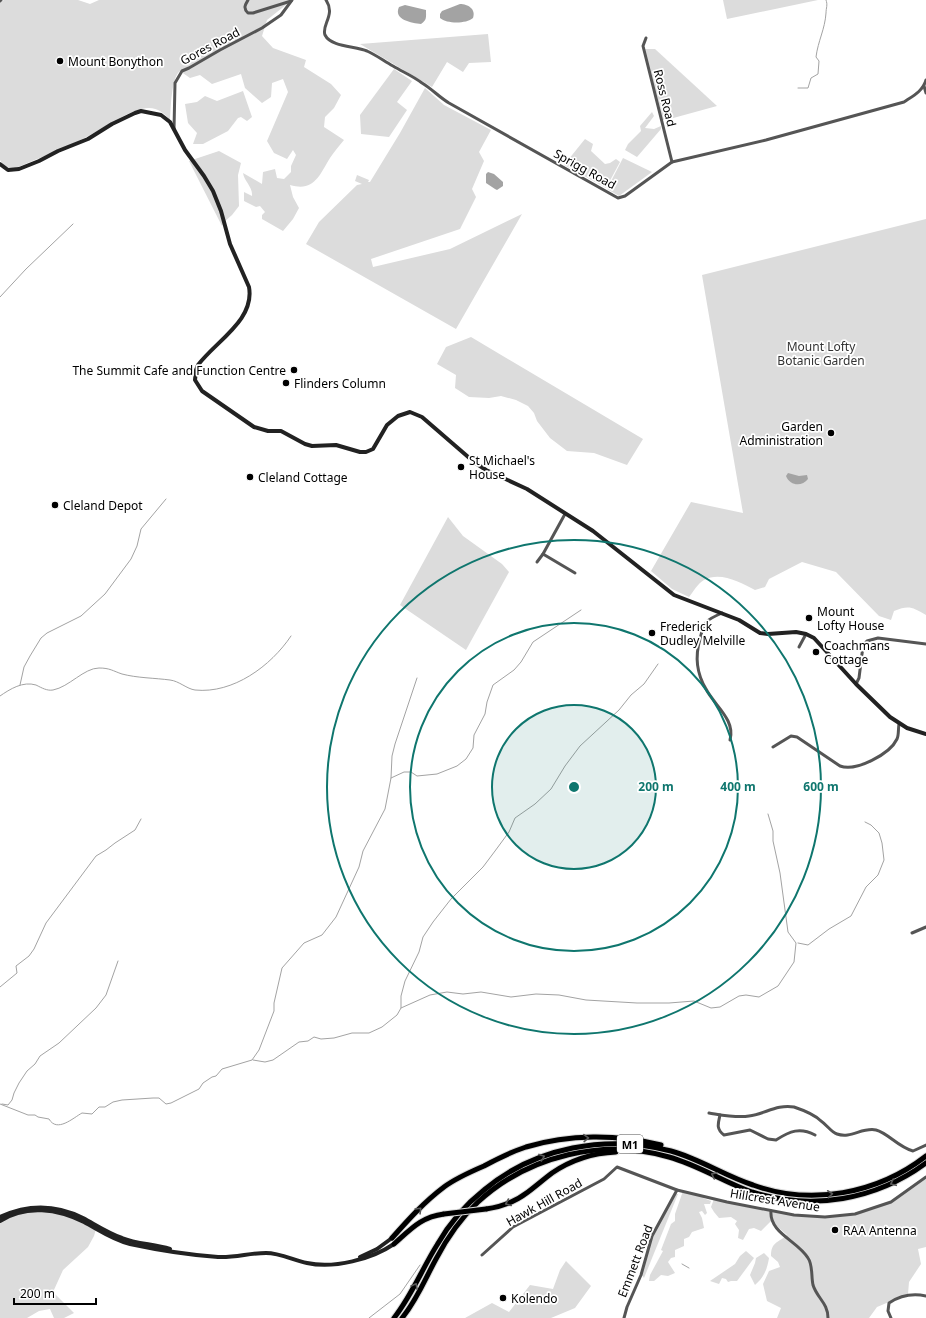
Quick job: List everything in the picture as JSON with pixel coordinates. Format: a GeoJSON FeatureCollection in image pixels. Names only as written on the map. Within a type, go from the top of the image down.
{"type":"FeatureCollection","features":[{"type":"Feature","properties":{"kind":"highway"},"geometry":{"type":"LineString","coordinates":[[392,1238],[437,1192],[456,1180],[519,1150],[564,1139],[598,1137],[647,1142],[701,1159],[740,1181]]}},
{"type":"Feature","properties":{"kind":"highway","name":"M1"},"geometry":{"type":"LineString","coordinates":[[394,1318],[410,1295],[437,1244],[464,1209],[496,1180],[508,1173],[539,1158],[567,1149],[615,1143],[644,1146],[686,1156],[740,1181],[761,1188],[783,1193],[812,1196],[856,1190],[884,1181],[910,1167],[926,1156]]}},
{"type":"Feature","properties":{"kind":"highway","name":"M1"},"geometry":{"type":"LineString","coordinates":[[402,1318],[413,1304],[435,1259],[450,1235],[469,1211],[479,1201],[502,1184],[527,1169],[554,1158],[568,1154],[612,1149],[626,1149],[655,1153],[682,1161],[752,1192],[779,1198],[809,1201],[838,1200],[867,1194],[903,1178],[926,1163]]}},
{"type":"Feature","properties":{"kind":"highway","name":"M1"},"geometry":{"type":"LineString","coordinates":[[394,1244],[416,1224],[431,1216],[486,1209],[510,1203],[564,1166],[591,1156],[612,1152],[655,1153]]}},
{"type":"Feature","properties":{"kind":"main road"},"geometry":{"type":"LineString","coordinates":[[0,164],[8,170],[19,169],[39,162],[58,151],[88,139],[112,124],[141,111],[160,114],[170,122],[185,150],[204,176],[215,195],[230,244],[249,287],[249,306],[243,317],[198,365],[195,380],[202,390],[254,427],[261,430],[281,431],[305,444],[312,446],[336,445],[360,452],[373,449],[382,431],[392,420],[405,413],[414,413],[422,417],[467,456],[486,470],[526,490],[597,534],[674,595],[739,620],[760,633],[796,632],[806,634],[820,643],[881,710],[899,724],[926,734]]}},
{"type":"Feature","properties":{"kind":"main road"},"geometry":{"type":"LineString","coordinates":[[0,1217],[13,1211],[46,1207],[74,1214],[112,1234],[130,1241],[218,1256],[272,1252],[314,1263],[354,1259],[377,1249],[392,1238]]}},
{"type":"Feature","properties":{"kind":"main road"},"geometry":{"type":"LineString","coordinates":[[0,1221],[24,1212],[47,1210],[68,1215],[111,1237],[129,1244],[218,1257],[267,1253],[318,1265],[358,1260],[380,1253],[394,1244]]}},
{"type":"Feature","properties":{"kind":"street"},"geometry":{"type":"LineString","coordinates":[[248,0],[245,7],[245,10],[248,13],[293,0]]}},
{"type":"Feature","properties":{"kind":"street","name":"Gores Road"},"geometry":{"type":"LineString","coordinates":[[174,129],[175,83],[182,71],[262,28],[281,15],[293,0]]}},
{"type":"Feature","properties":{"kind":"street","name":"Sprigg Road"},"geometry":{"type":"LineString","coordinates":[[326,0],[329,6],[330,17],[325,27],[325,35],[334,42],[343,46],[359,48],[372,53],[421,82],[449,103],[618,198],[625,196],[672,162],[766,140],[904,102],[914,96],[924,86]]}},
{"type":"Feature","properties":{"kind":"street","name":"Ross Road"},"geometry":{"type":"LineString","coordinates":[[646,38],[643,46],[672,162]]}},
{"type":"Feature","properties":{"kind":"street"},"geometry":{"type":"LineString","coordinates":[[926,80],[924,86],[926,93]]}},
{"type":"Feature","properties":{"kind":"street"},"geometry":{"type":"LineString","coordinates":[[537,562],[565,514]]}},
{"type":"Feature","properties":{"kind":"street"},"geometry":{"type":"LineString","coordinates":[[543,554],[575,573]]}},
{"type":"Feature","properties":{"kind":"street"},"geometry":{"type":"LineString","coordinates":[[722,613],[710,618],[705,623],[697,648],[697,664],[706,690],[716,702],[730,726],[730,740]]}},
{"type":"Feature","properties":{"kind":"street"},"geometry":{"type":"LineString","coordinates":[[799,647],[806,634]]}},
{"type":"Feature","properties":{"kind":"street"},"geometry":{"type":"LineString","coordinates":[[856,684],[859,678],[863,646],[867,641],[878,638],[926,644]]}},
{"type":"Feature","properties":{"kind":"street"},"geometry":{"type":"LineString","coordinates":[[773,747],[791,736],[797,737],[844,768],[857,766],[868,763],[893,744],[897,739],[899,724]]}},
{"type":"Feature","properties":{"kind":"street"},"geometry":{"type":"LineString","coordinates":[[912,933],[926,927]]}},
{"type":"Feature","properties":{"kind":"street"},"geometry":{"type":"LineString","coordinates":[[709,1113],[746,1117],[776,1107],[784,1106],[812,1114],[836,1134],[844,1136],[851,1135],[870,1129],[879,1131],[905,1149],[913,1151],[926,1145]]}},
{"type":"Feature","properties":{"kind":"street"},"geometry":{"type":"LineString","coordinates":[[720,1115],[717,1127],[724,1135],[750,1130],[776,1140],[794,1131],[804,1131],[815,1135]]}},
{"type":"Feature","properties":{"kind":"street","name":"Hillcrest Avenue"},"geometry":{"type":"LineString","coordinates":[[617,1168],[678,1190],[727,1202],[794,1215],[826,1217],[856,1214],[891,1202],[926,1177]]}},
{"type":"Feature","properties":{"kind":"street","name":"Hawk Hill Road"},"geometry":{"type":"LineString","coordinates":[[482,1255],[513,1227],[598,1183],[617,1168]]}},
{"type":"Feature","properties":{"kind":"street","name":"Emmett Road"},"geometry":{"type":"LineString","coordinates":[[624,1318],[627,1307],[641,1275],[652,1236],[678,1190]]}},
{"type":"Feature","properties":{"kind":"street"},"geometry":{"type":"LineString","coordinates":[[771,1211],[771,1218],[775,1226],[808,1257],[814,1286],[826,1305],[828,1318]]}},
{"type":"Feature","properties":{"kind":"street"},"geometry":{"type":"LineString","coordinates":[[891,1318],[888,1311],[888,1303],[897,1297],[908,1294],[926,1296]]}},
{"type":"Feature","properties":{"kind":"green space"},"geometry":{"type":"Polygon","coordinates":[[[4,0],[78,0],[90,4],[99,0],[292,0],[267,20],[262,36],[273,48],[306,60],[304,67],[331,84],[341,95],[334,108],[325,117],[324,127],[344,140],[315,181],[305,186],[298,187],[290,185],[293,197],[299,208],[293,219],[283,231],[262,219],[262,215],[265,212],[260,206],[256,207],[244,201],[244,192],[252,196],[252,193],[243,173],[262,184],[263,172],[275,169],[277,178],[284,179],[291,172],[291,166],[296,155],[293,150],[287,159],[274,153],[267,141],[288,92],[283,79],[272,83],[271,97],[262,103],[245,88],[241,74],[212,84],[200,75],[190,78],[180,71],[173,86],[170,120],[163,113],[152,108],[134,111],[81,140],[16,168],[6,167],[0,160],[0,2],[4,0]]]}},
{"type":"Feature","properties":{"kind":"green space"},"geometry":{"type":"Polygon","coordinates":[[[723,0],[818,0],[727,19],[723,0]]]}},
{"type":"Feature","properties":{"kind":"green space"},"geometry":{"type":"Polygon","coordinates":[[[488,34],[491,62],[469,63],[463,72],[447,62],[432,87],[360,44],[488,34]]]}},
{"type":"Feature","properties":{"kind":"green space"},"geometry":{"type":"Polygon","coordinates":[[[643,49],[655,49],[717,106],[666,120],[661,120],[643,49]]]}},
{"type":"Feature","properties":{"kind":"green space"},"geometry":{"type":"Polygon","coordinates":[[[394,69],[412,81],[397,102],[407,110],[389,137],[361,134],[360,115],[394,69]]]}},
{"type":"Feature","properties":{"kind":"green space"},"geometry":{"type":"Polygon","coordinates":[[[425,88],[444,105],[491,130],[479,152],[484,161],[472,189],[476,197],[460,229],[371,259],[373,267],[450,249],[522,214],[456,329],[306,244],[319,222],[357,185],[362,184],[355,181],[357,175],[369,180],[368,182],[370,182],[425,88]]]}},
{"type":"Feature","properties":{"kind":"green space"},"geometry":{"type":"Polygon","coordinates":[[[243,91],[252,117],[247,121],[241,117],[238,118],[228,131],[203,144],[193,144],[197,133],[188,123],[185,104],[197,102],[205,96],[217,101],[243,91]]]}},
{"type":"Feature","properties":{"kind":"green space"},"geometry":{"type":"Polygon","coordinates":[[[652,112],[654,116],[645,128],[654,129],[661,126],[661,129],[637,157],[625,150],[628,144],[641,131],[640,126],[652,112]]]}},
{"type":"Feature","properties":{"kind":"green space"},"geometry":{"type":"Polygon","coordinates":[[[585,139],[593,144],[591,151],[605,164],[616,159],[620,162],[606,188],[564,165],[585,139]]]}},
{"type":"Feature","properties":{"kind":"green space"},"geometry":{"type":"Polygon","coordinates":[[[219,151],[241,163],[238,175],[239,206],[222,226],[189,161],[219,151]]]}},
{"type":"Feature","properties":{"kind":"green space"},"geometry":{"type":"Polygon","coordinates":[[[623,158],[652,172],[619,196],[607,189],[623,158]]]}},
{"type":"Feature","properties":{"kind":"green space","name":"Mount Lofty Botanic Garden"},"geometry":{"type":"Polygon","coordinates":[[[926,219],[926,615],[914,609],[903,608],[894,611],[891,620],[879,616],[836,572],[802,562],[769,579],[765,587],[755,590],[723,577],[710,578],[702,581],[689,597],[672,589],[651,571],[691,502],[743,513],[702,275],[926,219]]]}},
{"type":"Feature","properties":{"kind":"green space"},"geometry":{"type":"Polygon","coordinates":[[[471,337],[643,439],[627,465],[594,453],[567,451],[550,438],[528,406],[516,400],[501,396],[489,398],[469,397],[455,388],[456,375],[437,364],[446,347],[471,337]]]}},
{"type":"Feature","properties":{"kind":"green space"},"geometry":{"type":"Polygon","coordinates":[[[448,517],[463,536],[502,564],[509,572],[466,650],[400,605],[448,517]]]}},
{"type":"Feature","properties":{"kind":"green space"},"geometry":{"type":"Polygon","coordinates":[[[926,1177],[926,1247],[918,1249],[921,1264],[909,1282],[908,1294],[877,1307],[869,1318],[777,1318],[781,1308],[767,1301],[763,1284],[769,1271],[780,1267],[778,1262],[771,1256],[771,1251],[776,1243],[787,1235],[771,1221],[761,1231],[754,1228],[749,1229],[743,1240],[738,1238],[739,1230],[735,1224],[737,1221],[731,1217],[719,1218],[711,1207],[714,1199],[781,1213],[804,1216],[826,1217],[848,1215],[870,1210],[891,1202],[926,1177]]]}},
{"type":"Feature","properties":{"kind":"green space"},"geometry":{"type":"Polygon","coordinates":[[[683,1191],[703,1196],[703,1198],[711,1201],[710,1204],[704,1204],[707,1213],[705,1215],[702,1211],[699,1212],[704,1228],[692,1232],[689,1237],[684,1239],[684,1246],[675,1250],[675,1257],[671,1258],[668,1262],[675,1273],[668,1276],[661,1275],[654,1281],[649,1281],[650,1275],[663,1251],[661,1250],[671,1224],[675,1221],[675,1214],[683,1191]]]}},
{"type":"Feature","properties":{"kind":"green space"},"geometry":{"type":"Polygon","coordinates":[[[675,1194],[678,1194],[644,1278],[641,1274],[652,1236],[675,1194]]]}},
{"type":"Feature","properties":{"kind":"green space"},"geometry":{"type":"Polygon","coordinates":[[[32,1210],[68,1215],[96,1229],[88,1247],[63,1270],[53,1292],[74,1313],[64,1318],[54,1318],[50,1309],[39,1311],[27,1318],[0,1318],[0,1221],[32,1210]]]}},
{"type":"Feature","properties":{"kind":"green space"},"geometry":{"type":"Polygon","coordinates":[[[746,1251],[754,1258],[737,1281],[728,1282],[726,1279],[722,1278],[719,1284],[710,1281],[735,1264],[740,1256],[746,1251]]]}},
{"type":"Feature","properties":{"kind":"green space"},"geometry":{"type":"Polygon","coordinates":[[[764,1253],[769,1258],[767,1266],[765,1273],[755,1285],[750,1275],[756,1258],[764,1253]]]}},
{"type":"Feature","properties":{"kind":"green space"},"geometry":{"type":"Polygon","coordinates":[[[566,1261],[591,1286],[575,1308],[551,1318],[465,1318],[492,1303],[509,1312],[530,1285],[553,1289],[560,1270],[566,1261]]]}},
{"type":"Feature","properties":{"kind":"shaded area"},"geometry":{"type":"Polygon","coordinates":[[[460,4],[471,8],[474,15],[473,18],[466,21],[456,22],[443,20],[440,18],[442,11],[460,4]]]}},
{"type":"Feature","properties":{"kind":"shaded area"},"geometry":{"type":"Polygon","coordinates":[[[405,5],[426,10],[426,18],[421,24],[409,22],[401,18],[398,11],[399,7],[405,5]]]}},
{"type":"Feature","properties":{"kind":"shaded area"},"geometry":{"type":"Polygon","coordinates":[[[488,172],[494,174],[503,182],[503,186],[497,190],[486,183],[486,174],[488,172]]]}},
{"type":"Feature","properties":{"kind":"shaded area"},"geometry":{"type":"Polygon","coordinates":[[[788,473],[799,476],[807,475],[808,479],[803,483],[796,484],[790,482],[786,476],[788,473]]]}},
{"type":"Feature","properties":{"kind":"waterway"},"geometry":{"type":"LineString","coordinates":[[798,88],[808,88],[811,78],[818,74],[819,61],[816,57],[825,19],[827,5],[826,0]]}},
{"type":"Feature","properties":{"kind":"waterway"},"geometry":{"type":"LineString","coordinates":[[0,297],[26,269],[73,224]]}},
{"type":"Feature","properties":{"kind":"waterway"},"geometry":{"type":"LineString","coordinates":[[20,685],[24,667],[41,638],[47,633],[81,616],[105,594],[131,559],[137,546],[141,529],[166,499]]}},
{"type":"Feature","properties":{"kind":"waterway"},"geometry":{"type":"LineString","coordinates":[[391,778],[404,772],[411,772],[417,776],[437,774],[457,766],[466,759],[473,748],[474,735],[485,714],[487,702],[493,685],[514,670],[521,662],[533,642],[581,610]]}},
{"type":"Feature","properties":{"kind":"waterway"},"geometry":{"type":"LineString","coordinates":[[0,696],[12,688],[26,684],[36,685],[47,690],[53,690],[65,685],[88,671],[99,668],[109,669],[122,674],[173,681],[195,690],[209,690],[237,683],[250,676],[273,658],[291,636]]}},
{"type":"Feature","properties":{"kind":"waterway"},"geometry":{"type":"LineString","coordinates":[[253,1060],[265,1062],[273,1060],[299,1042],[308,1041],[314,1037],[321,1039],[334,1038],[352,1033],[369,1033],[382,1027],[397,1015],[401,1008],[401,996],[405,981],[419,952],[423,937],[433,922],[451,899],[483,867],[509,832],[515,818],[535,804],[551,789],[565,766],[580,746],[619,710],[631,695],[644,684],[658,664]]}},
{"type":"Feature","properties":{"kind":"waterway"},"geometry":{"type":"LineString","coordinates":[[0,1104],[28,1115],[35,1115],[49,1119],[52,1123],[61,1125],[82,1113],[92,1114],[99,1107],[105,1107],[113,1102],[122,1100],[159,1098],[166,1104],[171,1103],[199,1089],[203,1083],[216,1076],[222,1069],[252,1060],[259,1050],[274,1011],[274,1003],[282,968],[304,943],[322,935],[336,917],[359,867],[363,851],[385,809],[391,778],[392,756],[417,678]]}},
{"type":"Feature","properties":{"kind":"waterway"},"geometry":{"type":"LineString","coordinates":[[401,1008],[430,995],[447,992],[463,994],[481,992],[511,997],[536,994],[559,995],[586,1000],[637,1003],[694,1001],[711,1008],[720,1007],[739,996],[746,995],[759,997],[778,986],[794,962],[796,943],[788,932],[780,873],[773,841],[773,831],[768,814]]}},
{"type":"Feature","properties":{"kind":"waterway"},"geometry":{"type":"LineString","coordinates":[[0,987],[17,973],[16,966],[29,956],[34,949],[46,923],[96,856],[135,830],[141,819]]}},
{"type":"Feature","properties":{"kind":"waterway"},"geometry":{"type":"LineString","coordinates":[[798,943],[808,945],[829,929],[851,916],[866,887],[878,875],[884,860],[882,843],[879,833],[871,825],[865,822]]}},
{"type":"Feature","properties":{"kind":"waterway"},"geometry":{"type":"LineString","coordinates":[[2,1104],[8,1105],[12,1100],[19,1083],[40,1056],[59,1043],[96,1008],[106,995],[118,961]]}},
{"type":"Feature","properties":{"kind":"waterway"},"geometry":{"type":"LineString","coordinates":[[682,1264],[689,1268]]}},
{"type":"Feature","properties":{"kind":"waterway"},"geometry":{"type":"LineString","coordinates":[[369,1318],[400,1294],[420,1265]]}},
{"type":"Feature","properties":{"kind":"place","name":"Mount Bonython"},"geometry":{"type":"Point","coordinates":[60,61]}},
{"type":"Feature","properties":{"kind":"place","name":"The Summit Cafe and Function Centre"},"geometry":{"type":"Point","coordinates":[294,370]}},
{"type":"Feature","properties":{"kind":"place","name":"Flinders Column"},"geometry":{"type":"Point","coordinates":[286,383]}},
{"type":"Feature","properties":{"kind":"place","name":"Garden Administration"},"geometry":{"type":"Point","coordinates":[831,433]}},
{"type":"Feature","properties":{"kind":"place","name":"St Michael's House"},"geometry":{"type":"Point","coordinates":[461,467]}},
{"type":"Feature","properties":{"kind":"place","name":"Cleland Cottage"},"geometry":{"type":"Point","coordinates":[250,477]}},
{"type":"Feature","properties":{"kind":"place","name":"Cleland Depot"},"geometry":{"type":"Point","coordinates":[55,505]}},
{"type":"Feature","properties":{"kind":"place","name":"Mount Lofty House"},"geometry":{"type":"Point","coordinates":[809,618]}},
{"type":"Feature","properties":{"kind":"place","name":"Frederick Dudley Melville"},"geometry":{"type":"Point","coordinates":[652,633]}},
{"type":"Feature","properties":{"kind":"place","name":"Coachmans Cottage"},"geometry":{"type":"Point","coordinates":[816,652]}},
{"type":"Feature","properties":{"kind":"place","name":"RAA Antenna"},"geometry":{"type":"Point","coordinates":[835,1230]}},
{"type":"Feature","properties":{"kind":"place","name":"Kolendo"},"geometry":{"type":"Point","coordinates":[503,1298]}}]}
